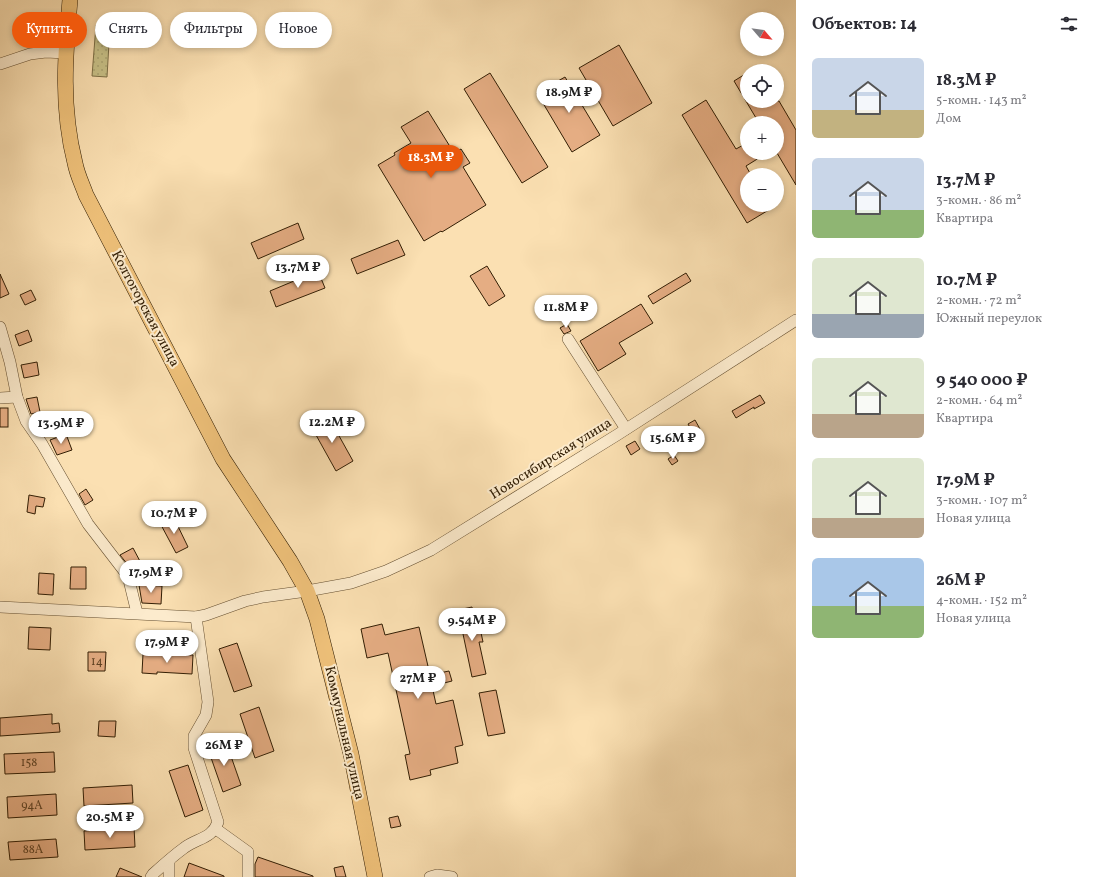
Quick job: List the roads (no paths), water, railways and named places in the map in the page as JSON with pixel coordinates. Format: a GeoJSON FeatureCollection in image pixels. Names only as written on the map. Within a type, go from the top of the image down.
{"type":"FeatureCollection","features":[{"type":"Feature","properties":{"kind":"main road","name":"Колтогорская улица"},"geometry":{"type":"LineString","coordinates":[[70,0],[64,83],[67,118],[75,163],[86,195],[223,459],[290,560],[306,591]]}},
{"type":"Feature","properties":{"kind":"main road","name":"Коммунальная улица"},"geometry":{"type":"LineString","coordinates":[[306,591],[317,619],[350,754],[374,877]]}},
{"type":"Feature","properties":{"kind":"street"},"geometry":{"type":"LineString","coordinates":[[0,64],[30,54],[46,52],[66,53]]}},
{"type":"Feature","properties":{"kind":"street","name":"Новосибирская улица"},"geometry":{"type":"LineString","coordinates":[[0,607],[196,617],[206,615],[245,601],[351,582],[386,571],[431,550],[626,429],[796,320]]}},
{"type":"Feature","properties":{"kind":"street"},"geometry":{"type":"LineString","coordinates":[[0,327],[10,362],[17,397],[26,421],[42,444],[88,524],[128,576],[137,614]]}},
{"type":"Feature","properties":{"kind":"street"},"geometry":{"type":"LineString","coordinates":[[568,339],[626,429]]}},
{"type":"Feature","properties":{"kind":"street"},"geometry":{"type":"LineString","coordinates":[[0,398],[17,397]]}},
{"type":"Feature","properties":{"kind":"street"},"geometry":{"type":"LineString","coordinates":[[151,877],[185,847],[210,835],[216,829],[218,822],[194,748],[194,736],[206,715],[208,702],[196,617]]}},
{"type":"Feature","properties":{"kind":"street"},"geometry":{"type":"LineString","coordinates":[[216,829],[248,852],[248,877]]}},
{"type":"Feature","properties":{"kind":"street"},"geometry":{"type":"LineString","coordinates":[[169,861],[169,877]]}},
{"type":"Feature","properties":{"kind":"street"},"geometry":{"type":"LineString","coordinates":[[430,877],[452,877]]}}]}
